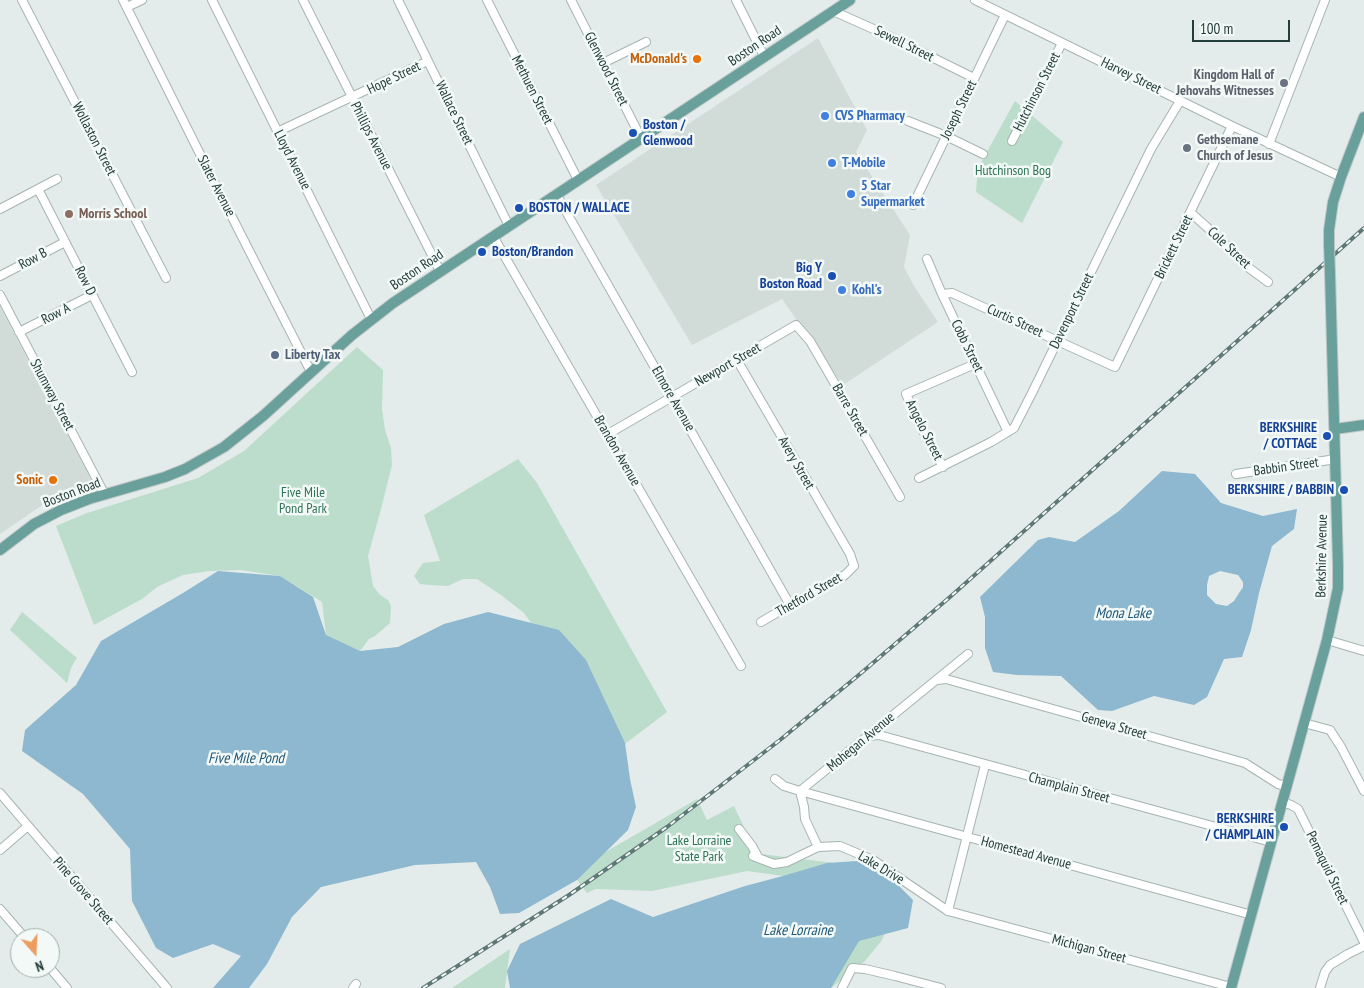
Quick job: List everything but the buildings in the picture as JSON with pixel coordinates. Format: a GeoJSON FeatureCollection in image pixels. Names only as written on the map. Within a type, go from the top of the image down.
{"type":"FeatureCollection","features":[{"type":"Feature","properties":{"kind":"main road","name":"Boston Road"},"geometry":{"type":"LineString","coordinates":[[0,550],[46,517],[79,502],[185,469],[224,447],[252,425],[371,319],[393,303],[850,0]]}},
{"type":"Feature","properties":{"kind":"main road","name":"Berkshire Avenue"},"geometry":{"type":"LineString","coordinates":[[1231,987],[1283,802],[1335,605],[1338,575],[1329,230],[1331,214],[1341,177],[1364,117]]}},
{"type":"Feature","properties":{"kind":"main road"},"geometry":{"type":"LineString","coordinates":[[1335,429],[1364,425]]}},
{"type":"Feature","properties":{"kind":"street","name":"Wollaston Street"},"geometry":{"type":"LineString","coordinates":[[22,0],[166,278]]}},
{"type":"Feature","properties":{"kind":"street"},"geometry":{"type":"LineString","coordinates":[[125,4],[142,0]]}},
{"type":"Feature","properties":{"kind":"street","name":"Lloyd Avenue"},"geometry":{"type":"LineString","coordinates":[[212,0],[371,319]]}},
{"type":"Feature","properties":{"kind":"street","name":"Phillips Avenue"},"geometry":{"type":"LineString","coordinates":[[303,0],[440,271]]}},
{"type":"Feature","properties":{"kind":"street","name":"Wallace Street"},"geometry":{"type":"LineString","coordinates":[[398,0],[508,226]]}},
{"type":"Feature","properties":{"kind":"street","name":"Methuen Street"},"geometry":{"type":"LineString","coordinates":[[487,0],[578,180]]}},
{"type":"Feature","properties":{"kind":"street"},"geometry":{"type":"LineString","coordinates":[[736,0],[764,56]]}},
{"type":"Feature","properties":{"kind":"street","name":"Harvey Street"},"geometry":{"type":"LineString","coordinates":[[976,0],[1268,144],[1341,177]]}},
{"type":"Feature","properties":{"kind":"street"},"geometry":{"type":"LineString","coordinates":[[1268,144],[1325,0]]}},
{"type":"Feature","properties":{"kind":"street","name":"Glenwood Street"},"geometry":{"type":"LineString","coordinates":[[572,1],[641,138]]}},
{"type":"Feature","properties":{"kind":"street","name":"Slater Avenue"},"geometry":{"type":"LineString","coordinates":[[125,4],[310,372]]}},
{"type":"Feature","properties":{"kind":"street","name":"Sewell Street"},"geometry":{"type":"LineString","coordinates":[[833,11],[974,78]]}},
{"type":"Feature","properties":{"kind":"street","name":"Joseph Street"},"geometry":{"type":"LineString","coordinates":[[913,205],[1005,15]]}},
{"type":"Feature","properties":{"kind":"street"},"geometry":{"type":"LineString","coordinates":[[604,63],[646,42]]}},
{"type":"Feature","properties":{"kind":"street","name":"Hutchinson Street"},"geometry":{"type":"LineString","coordinates":[[1012,141],[1062,43]]}},
{"type":"Feature","properties":{"kind":"street","name":"Hope Street"},"geometry":{"type":"LineString","coordinates":[[278,132],[428,61]]}},
{"type":"Feature","properties":{"kind":"street","name":"Davenport Street"},"geometry":{"type":"LineString","coordinates":[[919,478],[1014,428],[1151,149],[1180,100]]}},
{"type":"Feature","properties":{"kind":"street"},"geometry":{"type":"LineString","coordinates":[[908,121],[946,136],[983,154]]}},
{"type":"Feature","properties":{"kind":"street","name":"Brickett Street"},"geometry":{"type":"LineString","coordinates":[[1115,367],[1232,126]]}},
{"type":"Feature","properties":{"kind":"street"},"geometry":{"type":"LineString","coordinates":[[0,209],[57,179]]}},
{"type":"Feature","properties":{"kind":"street","name":"Row D"},"geometry":{"type":"LineString","coordinates":[[38,189],[132,372]]}},
{"type":"Feature","properties":{"kind":"street","name":"Elmore Avenue"},"geometry":{"type":"LineString","coordinates":[[556,194],[790,605]]}},
{"type":"Feature","properties":{"kind":"street","name":"Cole Street"},"geometry":{"type":"LineString","coordinates":[[1191,213],[1244,263],[1268,282]]}},
{"type":"Feature","properties":{"kind":"street","name":"Brandon Avenue"},"geometry":{"type":"LineString","coordinates":[[493,236],[741,666]]}},
{"type":"Feature","properties":{"kind":"street","name":"Row B"},"geometry":{"type":"LineString","coordinates":[[0,276],[65,242]]}},
{"type":"Feature","properties":{"kind":"street","name":"Cobb Street"},"geometry":{"type":"LineString","coordinates":[[927,259],[1008,432]]}},
{"type":"Feature","properties":{"kind":"street","name":"Curtis Street"},"geometry":{"type":"LineString","coordinates":[[942,294],[952,293],[1115,367]]}},
{"type":"Feature","properties":{"kind":"street","name":"Shumway Street"},"geometry":{"type":"LineString","coordinates":[[0,295],[105,494]]}},
{"type":"Feature","properties":{"kind":"street","name":"Row A"},"geometry":{"type":"LineString","coordinates":[[19,332],[92,295]]}},
{"type":"Feature","properties":{"kind":"street","name":"Newport Street"},"geometry":{"type":"LineString","coordinates":[[608,434],[796,326]]}},
{"type":"Feature","properties":{"kind":"street","name":"Barre Street"},"geometry":{"type":"LineString","coordinates":[[796,326],[808,339],[824,365],[900,497]]}},
{"type":"Feature","properties":{"kind":"street","name":"Avery Street"},"geometry":{"type":"LineString","coordinates":[[737,360],[850,554],[854,566]]}},
{"type":"Feature","properties":{"kind":"street","name":"Angelo Street"},"geometry":{"type":"LineString","coordinates":[[943,467],[922,429],[906,394],[975,364]]}},
{"type":"Feature","properties":{"kind":"street","name":"Babbin Street"},"geometry":{"type":"LineString","coordinates":[[1236,474],[1336,460]]}},
{"type":"Feature","properties":{"kind":"street","name":"Thetford Street"},"geometry":{"type":"LineString","coordinates":[[761,622],[845,575],[854,566]]}},
{"type":"Feature","properties":{"kind":"street"},"geometry":{"type":"LineString","coordinates":[[1327,640],[1364,652]]}},
{"type":"Feature","properties":{"kind":"street","name":"Mohegan Avenue"},"geometry":{"type":"LineString","coordinates":[[800,791],[968,654]]}},
{"type":"Feature","properties":{"kind":"street","name":"Geneva Street"},"geometry":{"type":"LineString","coordinates":[[937,680],[946,679],[1245,763],[1278,784],[1287,786]]}},
{"type":"Feature","properties":{"kind":"street"},"geometry":{"type":"LineString","coordinates":[[1304,723],[1330,730],[1364,792]]}},
{"type":"Feature","properties":{"kind":"street","name":"Champlain Street"},"geometry":{"type":"LineString","coordinates":[[868,736],[878,735],[1271,842]]}},
{"type":"Feature","properties":{"kind":"street"},"geometry":{"type":"LineString","coordinates":[[948,911],[985,764]]}},
{"type":"Feature","properties":{"kind":"street","name":"Homestead Avenue"},"geometry":{"type":"LineString","coordinates":[[775,779],[784,786],[800,791],[1252,915]]}},
{"type":"Feature","properties":{"kind":"street"},"geometry":{"type":"LineString","coordinates":[[800,791],[805,819],[818,848]]}},
{"type":"Feature","properties":{"kind":"street","name":"Pine Grove Street"},"geometry":{"type":"LineString","coordinates":[[0,793],[167,988]]}},
{"type":"Feature","properties":{"kind":"street","name":"Pemaquid Street"},"geometry":{"type":"LineString","coordinates":[[1283,802],[1298,810],[1364,942]]}},
{"type":"Feature","properties":{"kind":"street"},"geometry":{"type":"LineString","coordinates":[[0,850],[28,826]]}},
{"type":"Feature","properties":{"kind":"street","name":"Lake Drive"},"geometry":{"type":"LineString","coordinates":[[739,829],[752,846],[756,856],[774,864],[787,862],[818,848],[840,846],[873,860],[948,911]]}},
{"type":"Feature","properties":{"kind":"street"},"geometry":{"type":"LineString","coordinates":[[0,909],[16,928]]}},
{"type":"Feature","properties":{"kind":"street","name":"Michigan Street"},"geometry":{"type":"LineString","coordinates":[[948,911],[1231,987]]}},
{"type":"Feature","properties":{"kind":"street"},"geometry":{"type":"LineString","coordinates":[[1320,988],[1325,972],[1330,965],[1364,946]]}},
{"type":"Feature","properties":{"kind":"street"},"geometry":{"type":"LineString","coordinates":[[842,988],[852,968],[865,969],[941,988]]}},
{"type":"Feature","properties":{"kind":"street"},"geometry":{"type":"LineString","coordinates":[[58,978],[67,988]]}},
{"type":"Feature","properties":{"kind":"shaded area"},"geometry":{"type":"Polygon","coordinates":[[[818,38],[867,130],[856,152],[910,235],[904,267],[938,322],[843,385],[782,299],[692,345],[596,185],[818,38]]]}},
{"type":"Feature","properties":{"kind":"shaded area"},"geometry":{"type":"Polygon","coordinates":[[[0,307],[93,483],[51,499],[0,534],[0,307]]]}},
{"type":"Feature","properties":{"kind":"green space","name":"Hutchinson Bog"},"geometry":{"type":"Polygon","coordinates":[[[1015,101],[1063,142],[1022,223],[976,192],[978,168],[1015,101]]]}},
{"type":"Feature","properties":{"kind":"green space","name":"Five Mile Pond Park"},"geometry":{"type":"Polygon","coordinates":[[[357,347],[383,370],[382,409],[385,430],[391,448],[392,465],[368,556],[373,586],[380,595],[388,600],[391,606],[390,623],[369,639],[360,651],[344,647],[326,635],[322,602],[280,576],[241,570],[209,571],[183,575],[157,587],[142,599],[94,625],[56,526],[87,513],[198,478],[244,451],[357,347]]]}},
{"type":"Feature","properties":{"kind":"green space"},"geometry":{"type":"Polygon","coordinates":[[[518,459],[537,483],[667,712],[584,775],[544,641],[524,613],[477,579],[463,579],[448,586],[420,584],[414,576],[423,563],[440,561],[424,515],[518,459]]]}},
{"type":"Feature","properties":{"kind":"green space"},"geometry":{"type":"Polygon","coordinates":[[[22,612],[77,658],[71,668],[67,683],[10,630],[22,612]]]}},
{"type":"Feature","properties":{"kind":"green space","name":"Lake Lorraine State Park"},"geometry":{"type":"Polygon","coordinates":[[[697,799],[707,820],[734,806],[749,838],[753,853],[891,870],[894,910],[882,940],[865,961],[831,988],[806,988],[877,889],[747,871],[652,891],[596,889],[587,893],[571,872],[697,799]]]}},
{"type":"Feature","properties":{"kind":"green space"},"geometry":{"type":"Polygon","coordinates":[[[510,949],[505,988],[452,988],[510,949]]]}},
{"type":"Feature","properties":{"kind":"water","name":"Mona Lake"},"geometry":{"type":"Polygon","coordinates":[[[1162,471],[1195,474],[1221,503],[1263,516],[1297,509],[1294,529],[1272,546],[1251,630],[1242,657],[1224,659],[1207,697],[1194,705],[1154,696],[1112,711],[1098,710],[1061,676],[1017,675],[993,672],[985,648],[985,617],[980,597],[1038,540],[1049,537],[1075,542],[1119,511],[1162,471]],[[1220,571],[1209,576],[1207,595],[1216,604],[1227,606],[1234,601],[1243,587],[1243,582],[1238,575],[1220,571]]]}},
{"type":"Feature","properties":{"kind":"water","name":"Five Mile Pond"},"geometry":{"type":"Polygon","coordinates":[[[218,571],[280,576],[313,597],[326,635],[360,651],[398,647],[444,624],[488,612],[559,630],[586,660],[625,743],[636,807],[628,830],[577,880],[519,913],[500,914],[490,887],[476,862],[415,865],[321,887],[292,917],[267,964],[249,988],[213,988],[241,956],[213,944],[173,958],[156,948],[132,901],[130,849],[83,794],[22,751],[25,730],[76,685],[101,641],[218,571]]]}},
{"type":"Feature","properties":{"kind":"water","name":"Lake Lorraine"},"geometry":{"type":"Polygon","coordinates":[[[873,860],[913,900],[908,928],[859,941],[831,988],[510,988],[507,971],[520,944],[611,899],[653,917],[745,886],[827,863],[873,860]]]}},
{"type":"Feature","properties":{"kind":"railway"},"geometry":{"type":"LineString","coordinates":[[423,988],[569,895],[667,827],[780,740],[950,597],[1364,228]]}},
{"type":"Feature","properties":{"kind":"place","name":"McDonald's"},"geometry":{"type":"Point","coordinates":[697,59]}},
{"type":"Feature","properties":{"kind":"place","name":"Kingdom Hall of Jehovahs Witnesses"},"geometry":{"type":"Point","coordinates":[1284,83]}},
{"type":"Feature","properties":{"kind":"place","name":"CVS Pharmacy"},"geometry":{"type":"Point","coordinates":[825,116]}},
{"type":"Feature","properties":{"kind":"place","name":"Boston / Glenwood"},"geometry":{"type":"Point","coordinates":[633,133]}},
{"type":"Feature","properties":{"kind":"place","name":"Gethsemane Church of Jesus"},"geometry":{"type":"Point","coordinates":[1187,148]}},
{"type":"Feature","properties":{"kind":"place","name":"T-Mobile"},"geometry":{"type":"Point","coordinates":[832,163]}},
{"type":"Feature","properties":{"kind":"place","name":"5 Star Supermarket"},"geometry":{"type":"Point","coordinates":[851,194]}},
{"type":"Feature","properties":{"kind":"place","name":"BOSTON / WALLACE"},"geometry":{"type":"Point","coordinates":[519,208]}},
{"type":"Feature","properties":{"kind":"place","name":"Morris School"},"geometry":{"type":"Point","coordinates":[69,214]}},
{"type":"Feature","properties":{"kind":"place","name":"Boston/Brandon"},"geometry":{"type":"Point","coordinates":[482,252]}},
{"type":"Feature","properties":{"kind":"place","name":"Big Y Boston Road"},"geometry":{"type":"Point","coordinates":[832,276]}},
{"type":"Feature","properties":{"kind":"place","name":"Kohl's"},"geometry":{"type":"Point","coordinates":[842,290]}},
{"type":"Feature","properties":{"kind":"place","name":"Liberty Tax"},"geometry":{"type":"Point","coordinates":[275,355]}},
{"type":"Feature","properties":{"kind":"place","name":"BERKSHIRE / COTTAGE"},"geometry":{"type":"Point","coordinates":[1327,436]}},
{"type":"Feature","properties":{"kind":"place","name":"Sonic"},"geometry":{"type":"Point","coordinates":[53,480]}},
{"type":"Feature","properties":{"kind":"place","name":"BERKSHIRE / BABBIN"},"geometry":{"type":"Point","coordinates":[1344,490]}},
{"type":"Feature","properties":{"kind":"place","name":"BERKSHIRE / CHAMPLAIN"},"geometry":{"type":"Point","coordinates":[1284,827]}}]}
